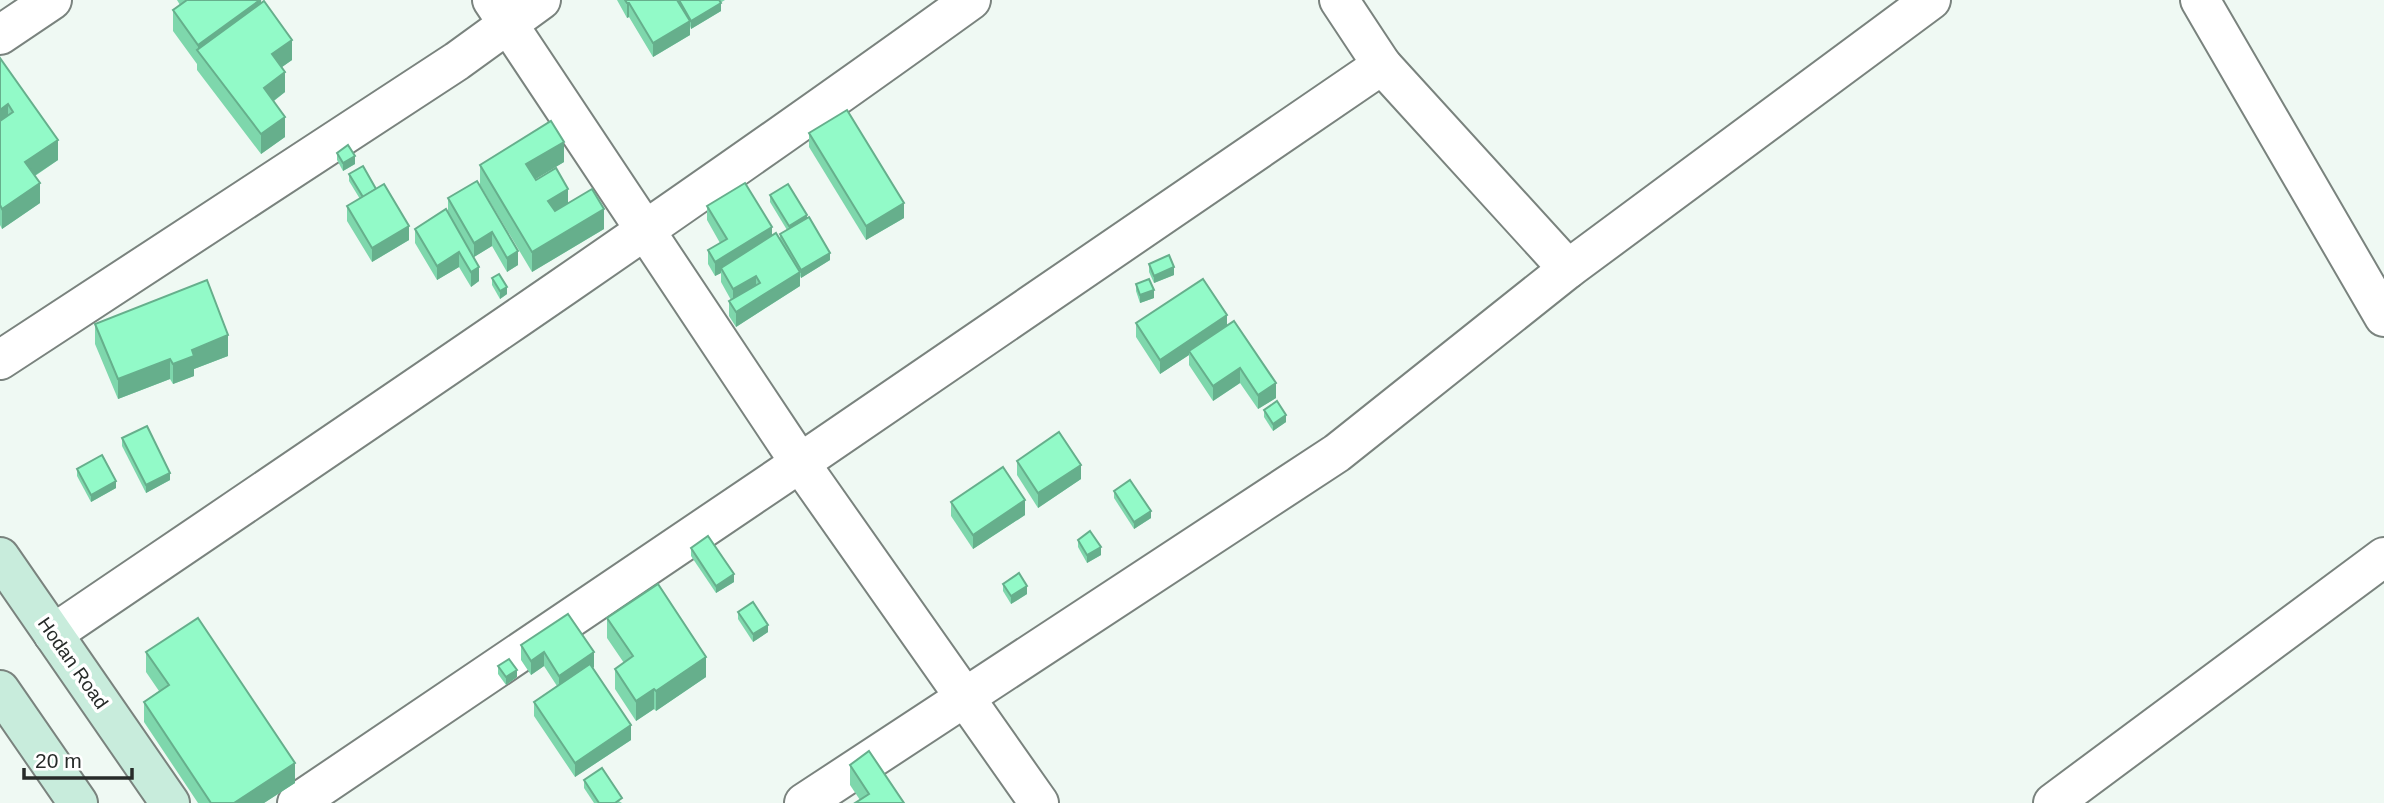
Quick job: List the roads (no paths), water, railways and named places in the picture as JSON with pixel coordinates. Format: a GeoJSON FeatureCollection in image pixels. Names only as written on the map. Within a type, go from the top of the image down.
{"type":"FeatureCollection","features":[{"type":"Feature","properties":{"kind":"main road","name":"Hodan Road"},"geometry":{"type":"LineString","coordinates":[[0,557],[170,803]]}},
{"type":"Feature","properties":{"kind":"main road"},"geometry":{"type":"LineString","coordinates":[[0,690],[79,803]]}},
{"type":"Feature","properties":{"kind":"street"},"geometry":{"type":"LineString","coordinates":[[0,35],[52,0]]}},
{"type":"Feature","properties":{"kind":"street"},"geometry":{"type":"LineString","coordinates":[[0,360],[457,61],[500,12],[541,0]]}},
{"type":"Feature","properties":{"kind":"street"},"geometry":{"type":"LineString","coordinates":[[53,634],[645,231],[971,0]]}},
{"type":"Feature","properties":{"kind":"street"},"geometry":{"type":"LineString","coordinates":[[1339,0],[1382,65],[1569,269]]}},
{"type":"Feature","properties":{"kind":"street"},"geometry":{"type":"LineString","coordinates":[[804,803],[1337,453],[1569,269],[1931,0]]}},
{"type":"Feature","properties":{"kind":"street"},"geometry":{"type":"LineString","coordinates":[[2200,0],[2384,317]]}},
{"type":"Feature","properties":{"kind":"street"},"geometry":{"type":"LineString","coordinates":[[500,12],[800,463],[1039,803]]}},
{"type":"Feature","properties":{"kind":"street"},"geometry":{"type":"LineString","coordinates":[[296,803],[1382,65]]}},
{"type":"Feature","properties":{"kind":"street"},"geometry":{"type":"LineString","coordinates":[[2053,803],[2384,557]]}}]}
